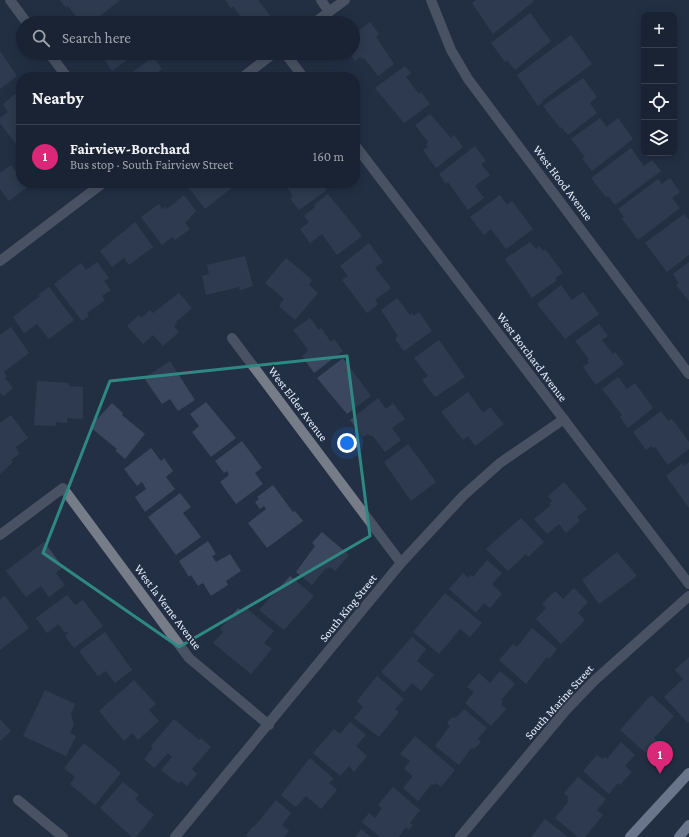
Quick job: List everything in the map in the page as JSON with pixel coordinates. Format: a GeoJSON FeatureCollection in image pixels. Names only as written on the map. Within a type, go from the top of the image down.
{"type":"FeatureCollection","features":[{"type":"Feature","properties":{"kind":"main road"},"geometry":{"type":"LineString","coordinates":[[630,837],[689,773]]}},
{"type":"Feature","properties":{"kind":"main road"},"geometry":{"type":"LineString","coordinates":[[679,837],[689,825]]}},
{"type":"Feature","properties":{"kind":"street"},"geometry":{"type":"LineString","coordinates":[[10,0],[22,16]]}},
{"type":"Feature","properties":{"kind":"street"},"geometry":{"type":"LineString","coordinates":[[321,0],[329,12]]}},
{"type":"Feature","properties":{"kind":"street"},"geometry":{"type":"LineString","coordinates":[[324,16],[345,0]]}},
{"type":"Feature","properties":{"kind":"street","name":"West Hood Avenue"},"geometry":{"type":"LineString","coordinates":[[431,0],[451,50],[468,79],[689,374]]}},
{"type":"Feature","properties":{"kind":"street"},"geometry":{"type":"LineString","coordinates":[[54,60],[63,72]]}},
{"type":"Feature","properties":{"kind":"street"},"geometry":{"type":"LineString","coordinates":[[249,72],[265,60]]}},
{"type":"Feature","properties":{"kind":"street"},"geometry":{"type":"LineString","coordinates":[[290,60],[299,72]]}},
{"type":"Feature","properties":{"kind":"street","name":"West Borchard Avenue"},"geometry":{"type":"LineString","coordinates":[[360,152],[689,584]]}},
{"type":"Feature","properties":{"kind":"street"},"geometry":{"type":"LineString","coordinates":[[0,261],[96,188]]}},
{"type":"Feature","properties":{"kind":"street","name":"West Elder Avenue"},"geometry":{"type":"LineString","coordinates":[[232,338],[401,563]]}},
{"type":"Feature","properties":{"kind":"street","name":"South King Street"},"geometry":{"type":"LineString","coordinates":[[175,837],[269,725],[401,563],[463,496],[500,463],[564,419]]}},
{"type":"Feature","properties":{"kind":"street","name":"West la Verne Avenue"},"geometry":{"type":"LineString","coordinates":[[0,535],[63,488],[189,658],[269,725]]}},
{"type":"Feature","properties":{"kind":"street","name":"South Marine Street"},"geometry":{"type":"LineString","coordinates":[[460,837],[566,710],[590,685],[689,596]]}},
{"type":"Feature","properties":{"kind":"street"},"geometry":{"type":"LineString","coordinates":[[18,800],[63,837]]}},
{"type":"Feature","properties":{"kind":"highlighted area"},"geometry":{"type":"Polygon","coordinates":[[[347,356],[370,536],[179,647],[43,553],[110,381],[347,356]]]}},
{"type":"Feature","properties":{"kind":"building"},"geometry":{"type":"Polygon","coordinates":[[[60,0],[120,0],[101,16],[76,16],[68,6],[66,8],[60,0]]]}},
{"type":"Feature","properties":{"kind":"building"},"geometry":{"type":"Polygon","coordinates":[[[225,0],[258,0],[270,16],[240,16],[233,6],[231,8],[225,0]]]}},
{"type":"Feature","properties":{"kind":"building"},"geometry":{"type":"Polygon","coordinates":[[[476,0],[534,1],[493,34],[472,3],[476,0]]]}},
{"type":"Feature","properties":{"kind":"building"},"geometry":{"type":"Polygon","coordinates":[[[530,13],[551,41],[515,70],[507,60],[505,62],[491,43],[530,13]]]}},
{"type":"Feature","properties":{"kind":"building"},"geometry":{"type":"Polygon","coordinates":[[[370,22],[379,34],[376,37],[394,64],[378,76],[364,58],[362,59],[360,57],[360,30],[370,22]]]}},
{"type":"Feature","properties":{"kind":"building"},"geometry":{"type":"Polygon","coordinates":[[[571,35],[592,64],[542,101],[543,102],[538,106],[517,75],[571,35]]]}},
{"type":"Feature","properties":{"kind":"building"},"geometry":{"type":"Polygon","coordinates":[[[0,51],[16,77],[0,89],[0,51]]]}},
{"type":"Feature","properties":{"kind":"building"},"geometry":{"type":"Polygon","coordinates":[[[105,60],[127,60],[112,71],[105,60]]]}},
{"type":"Feature","properties":{"kind":"building"},"geometry":{"type":"Polygon","coordinates":[[[149,60],[155,60],[162,69],[158,72],[133,72],[149,60]]]}},
{"type":"Feature","properties":{"kind":"building"},"geometry":{"type":"Polygon","coordinates":[[[405,66],[411,73],[406,77],[419,94],[421,92],[430,104],[404,123],[375,88],[405,66]]]}},
{"type":"Feature","properties":{"kind":"building"},"geometry":{"type":"Polygon","coordinates":[[[583,78],[597,97],[590,103],[597,113],[568,135],[561,127],[560,128],[543,106],[583,78]]]}},
{"type":"Feature","properties":{"kind":"building"},"geometry":{"type":"Polygon","coordinates":[[[16,94],[15,143],[0,123],[0,118],[8,112],[3,104],[16,94]]]}},
{"type":"Feature","properties":{"kind":"building"},"geometry":{"type":"Polygon","coordinates":[[[430,114],[451,138],[454,135],[463,147],[436,168],[423,150],[428,147],[426,144],[428,142],[415,125],[430,114]]]}},
{"type":"Feature","properties":{"kind":"building"},"geometry":{"type":"Polygon","coordinates":[[[600,118],[607,127],[618,118],[633,139],[592,171],[582,158],[585,157],[571,139],[600,118]]]}},
{"type":"Feature","properties":{"kind":"building"},"geometry":{"type":"Polygon","coordinates":[[[475,146],[486,161],[481,164],[490,175],[475,186],[484,198],[468,210],[448,182],[446,184],[439,174],[475,146]]]}},
{"type":"Feature","properties":{"kind":"building"},"geometry":{"type":"Polygon","coordinates":[[[631,148],[644,166],[652,160],[661,171],[615,205],[608,196],[606,197],[591,178],[631,148]]]}},
{"type":"Feature","properties":{"kind":"building"},"geometry":{"type":"Polygon","coordinates":[[[11,165],[16,172],[16,188],[26,188],[9,201],[0,189],[0,173],[11,165]]]}},
{"type":"Feature","properties":{"kind":"building"},"geometry":{"type":"Polygon","coordinates":[[[670,178],[680,192],[672,198],[680,208],[638,240],[622,219],[624,217],[618,209],[658,179],[662,184],[670,178]]]}},
{"type":"Feature","properties":{"kind":"building"},"geometry":{"type":"Polygon","coordinates":[[[189,188],[232,188],[205,209],[189,188]]]}},
{"type":"Feature","properties":{"kind":"building"},"geometry":{"type":"Polygon","coordinates":[[[287,188],[326,188],[327,190],[299,210],[290,198],[293,196],[287,188]]]}},
{"type":"Feature","properties":{"kind":"building"},"geometry":{"type":"Polygon","coordinates":[[[328,194],[362,236],[337,255],[322,234],[310,243],[300,229],[309,222],[304,216],[315,207],[314,205],[328,194]]]}},
{"type":"Feature","properties":{"kind":"building"},"geometry":{"type":"Polygon","coordinates":[[[184,195],[196,211],[185,223],[190,229],[175,240],[172,237],[162,245],[141,217],[159,204],[162,209],[165,207],[167,209],[184,195]]]}},
{"type":"Feature","properties":{"kind":"building"},"geometry":{"type":"Polygon","coordinates":[[[500,195],[507,205],[512,201],[533,229],[506,249],[491,229],[484,235],[470,217],[500,195]]]}},
{"type":"Feature","properties":{"kind":"building"},"geometry":{"type":"Polygon","coordinates":[[[684,214],[689,220],[689,255],[667,272],[645,243],[684,214]]]}},
{"type":"Feature","properties":{"kind":"building"},"geometry":{"type":"Polygon","coordinates":[[[135,222],[153,247],[129,265],[124,258],[112,267],[100,251],[135,222]]]}},
{"type":"Feature","properties":{"kind":"building"},"geometry":{"type":"Polygon","coordinates":[[[530,242],[536,249],[539,246],[543,251],[545,249],[563,273],[555,278],[557,280],[532,298],[505,259],[530,242]]]}},
{"type":"Feature","properties":{"kind":"building"},"geometry":{"type":"Polygon","coordinates":[[[369,243],[383,262],[375,268],[391,288],[375,300],[378,304],[367,313],[342,280],[348,276],[340,266],[369,243]]]}},
{"type":"Feature","properties":{"kind":"building"},"geometry":{"type":"Polygon","coordinates":[[[245,256],[253,286],[240,290],[239,287],[206,295],[202,276],[209,274],[207,265],[245,256]]]}},
{"type":"Feature","properties":{"kind":"building"},"geometry":{"type":"Polygon","coordinates":[[[286,258],[312,280],[309,285],[318,293],[295,320],[279,306],[284,299],[265,283],[286,258]]]}},
{"type":"Feature","properties":{"kind":"building"},"geometry":{"type":"Polygon","coordinates":[[[97,262],[109,278],[104,281],[111,290],[102,296],[105,300],[87,313],[89,316],[82,321],[54,284],[81,263],[86,270],[97,262]]]}},
{"type":"Feature","properties":{"kind":"building"},"geometry":{"type":"Polygon","coordinates":[[[689,262],[689,301],[676,285],[679,283],[673,274],[689,262]]]}},
{"type":"Feature","properties":{"kind":"building"},"geometry":{"type":"Polygon","coordinates":[[[561,285],[572,300],[583,292],[599,314],[565,339],[537,304],[561,285]]]}},
{"type":"Feature","properties":{"kind":"building"},"geometry":{"type":"Polygon","coordinates":[[[49,287],[74,320],[49,339],[37,324],[24,333],[13,317],[49,287]]]}},
{"type":"Feature","properties":{"kind":"building"},"geometry":{"type":"Polygon","coordinates":[[[179,293],[192,308],[176,322],[177,324],[174,326],[179,332],[163,346],[153,335],[143,344],[127,326],[139,315],[141,318],[150,310],[153,313],[179,293]]]}},
{"type":"Feature","properties":{"kind":"building"},"geometry":{"type":"Polygon","coordinates":[[[397,298],[410,315],[412,313],[414,316],[419,312],[432,331],[404,351],[395,339],[398,336],[381,310],[397,298]]]}},
{"type":"Feature","properties":{"kind":"building"},"geometry":{"type":"Polygon","coordinates":[[[310,318],[319,330],[321,328],[331,342],[334,339],[343,351],[314,373],[302,356],[308,351],[307,348],[293,330],[310,318]]]}},
{"type":"Feature","properties":{"kind":"building"},"geometry":{"type":"Polygon","coordinates":[[[599,324],[608,336],[602,340],[613,354],[615,352],[624,364],[596,385],[583,367],[589,363],[587,360],[589,359],[575,341],[599,324]]]}},
{"type":"Feature","properties":{"kind":"building"},"geometry":{"type":"Polygon","coordinates":[[[11,327],[29,353],[4,372],[7,376],[5,378],[13,388],[3,396],[0,393],[0,335],[11,327]]]}},
{"type":"Feature","properties":{"kind":"building"},"geometry":{"type":"Polygon","coordinates":[[[439,340],[465,377],[435,397],[422,380],[428,376],[414,358],[439,340]]]}},
{"type":"Feature","properties":{"kind":"building"},"geometry":{"type":"Polygon","coordinates":[[[343,358],[371,396],[347,414],[317,378],[343,358]]]}},
{"type":"Feature","properties":{"kind":"building"},"geometry":{"type":"Polygon","coordinates":[[[170,361],[195,400],[178,411],[170,399],[162,404],[144,378],[170,361]]]}},
{"type":"Feature","properties":{"kind":"building"},"geometry":{"type":"Polygon","coordinates":[[[618,377],[627,389],[635,383],[653,408],[628,428],[620,417],[622,415],[602,389],[618,377]]]}},
{"type":"Feature","properties":{"kind":"building"},"geometry":{"type":"Polygon","coordinates":[[[37,381],[69,383],[69,386],[83,387],[83,419],[67,418],[67,423],[56,422],[56,426],[34,425],[37,381]]]}},
{"type":"Feature","properties":{"kind":"building"},"geometry":{"type":"Polygon","coordinates":[[[468,392],[483,413],[490,407],[504,424],[475,446],[468,436],[463,440],[441,412],[468,392]]]}},
{"type":"Feature","properties":{"kind":"building"},"geometry":{"type":"Polygon","coordinates":[[[378,398],[386,409],[393,403],[405,419],[392,428],[401,440],[385,452],[372,435],[370,436],[368,434],[363,437],[350,420],[378,398]]]}},
{"type":"Feature","properties":{"kind":"building"},"geometry":{"type":"Polygon","coordinates":[[[206,402],[236,438],[211,457],[192,432],[199,426],[190,414],[206,402]]]}},
{"type":"Feature","properties":{"kind":"building"},"geometry":{"type":"Polygon","coordinates":[[[112,403],[123,413],[122,415],[145,434],[125,459],[115,450],[117,449],[90,427],[112,403]]]}},
{"type":"Feature","properties":{"kind":"building"},"geometry":{"type":"Polygon","coordinates":[[[661,411],[668,421],[672,419],[689,442],[689,449],[668,465],[655,447],[653,448],[651,446],[646,450],[633,432],[661,411]]]}},
{"type":"Feature","properties":{"kind":"building"},"geometry":{"type":"Polygon","coordinates":[[[11,415],[28,438],[16,447],[19,454],[11,460],[13,462],[0,474],[0,423],[11,415]]]}},
{"type":"Feature","properties":{"kind":"building"},"geometry":{"type":"Polygon","coordinates":[[[242,441],[262,468],[255,473],[263,484],[236,504],[220,482],[229,475],[227,471],[224,473],[215,461],[242,441]]]}},
{"type":"Feature","properties":{"kind":"building"},"geometry":{"type":"Polygon","coordinates":[[[408,444],[436,482],[411,501],[384,462],[408,444]]]}},
{"type":"Feature","properties":{"kind":"building"},"geometry":{"type":"Polygon","coordinates":[[[151,448],[161,461],[164,458],[173,471],[166,477],[175,489],[145,512],[135,497],[146,489],[142,482],[137,486],[124,469],[151,448]]]}},
{"type":"Feature","properties":{"kind":"building"},"geometry":{"type":"Polygon","coordinates":[[[689,462],[689,508],[666,476],[682,463],[684,466],[689,462]]]}},
{"type":"Feature","properties":{"kind":"building"},"geometry":{"type":"Polygon","coordinates":[[[564,482],[587,509],[577,517],[580,521],[566,533],[559,524],[547,534],[534,519],[551,505],[549,504],[552,501],[548,496],[564,482]]]}},
{"type":"Feature","properties":{"kind":"building"},"geometry":{"type":"Polygon","coordinates":[[[273,485],[293,512],[295,511],[303,521],[267,548],[248,523],[266,509],[264,506],[260,509],[255,502],[259,499],[257,497],[273,485]]]}},
{"type":"Feature","properties":{"kind":"building"},"geometry":{"type":"Polygon","coordinates":[[[180,493],[191,507],[183,513],[201,537],[176,555],[148,517],[180,493]]]}},
{"type":"Feature","properties":{"kind":"building"},"geometry":{"type":"Polygon","coordinates":[[[521,518],[544,542],[528,557],[526,554],[508,571],[486,549],[521,518]]]}},
{"type":"Feature","properties":{"kind":"building"},"geometry":{"type":"Polygon","coordinates":[[[322,532],[349,555],[335,571],[330,567],[328,569],[326,568],[312,585],[296,572],[315,546],[312,543],[322,532]]]}},
{"type":"Feature","properties":{"kind":"building"},"geometry":{"type":"Polygon","coordinates":[[[208,541],[216,554],[212,556],[216,562],[230,554],[241,571],[226,581],[228,585],[211,596],[203,583],[198,586],[191,575],[189,577],[179,561],[208,541]]]}},
{"type":"Feature","properties":{"kind":"building"},"geometry":{"type":"Polygon","coordinates":[[[44,542],[63,567],[56,573],[65,585],[49,597],[41,586],[26,597],[6,571],[44,542]]]}},
{"type":"Feature","properties":{"kind":"building"},"geometry":{"type":"Polygon","coordinates":[[[617,552],[637,576],[599,604],[582,580],[617,552]]]}},
{"type":"Feature","properties":{"kind":"building"},"geometry":{"type":"Polygon","coordinates":[[[487,560],[502,573],[492,584],[502,594],[490,608],[484,603],[476,613],[449,589],[463,573],[468,578],[470,575],[473,577],[487,560]]]}},
{"type":"Feature","properties":{"kind":"building"},"geometry":{"type":"Polygon","coordinates":[[[290,576],[314,596],[284,630],[259,610],[290,576]]]}},
{"type":"Feature","properties":{"kind":"building"},"geometry":{"type":"Polygon","coordinates":[[[574,588],[588,602],[578,613],[585,620],[561,644],[536,619],[546,608],[542,604],[555,591],[563,599],[574,588]]]}},
{"type":"Feature","properties":{"kind":"building"},"geometry":{"type":"Polygon","coordinates":[[[445,593],[482,623],[470,637],[460,629],[439,654],[413,632],[445,593]]]}},
{"type":"Feature","properties":{"kind":"building"},"geometry":{"type":"Polygon","coordinates":[[[67,595],[75,605],[83,600],[103,626],[74,648],[65,636],[68,633],[67,631],[65,633],[58,624],[47,633],[36,618],[67,595]]]}},
{"type":"Feature","properties":{"kind":"building"},"geometry":{"type":"Polygon","coordinates":[[[5,596],[29,628],[0,650],[0,599],[5,596]]]}},
{"type":"Feature","properties":{"kind":"building"},"geometry":{"type":"Polygon","coordinates":[[[245,607],[274,631],[264,643],[272,649],[251,674],[213,643],[223,632],[220,629],[238,608],[242,611],[245,607]]]}},
{"type":"Feature","properties":{"kind":"building"},"geometry":{"type":"Polygon","coordinates":[[[532,628],[557,649],[549,659],[547,657],[526,684],[499,660],[513,644],[517,647],[532,628]]]}},
{"type":"Feature","properties":{"kind":"building"},"geometry":{"type":"Polygon","coordinates":[[[105,632],[132,670],[115,683],[106,671],[98,676],[79,651],[105,632]]]}},
{"type":"Feature","properties":{"kind":"building"},"geometry":{"type":"Polygon","coordinates":[[[412,637],[426,649],[417,661],[434,675],[421,691],[412,683],[404,692],[381,672],[412,637]]]}},
{"type":"Feature","properties":{"kind":"building"},"geometry":{"type":"Polygon","coordinates":[[[689,657],[688,723],[664,697],[683,679],[675,670],[689,657]]]}},
{"type":"Feature","properties":{"kind":"building"},"geometry":{"type":"Polygon","coordinates":[[[500,671],[515,684],[501,700],[503,701],[501,704],[506,709],[491,726],[465,703],[474,692],[467,687],[479,673],[490,683],[500,671]]]}},
{"type":"Feature","properties":{"kind":"building"},"geometry":{"type":"Polygon","coordinates":[[[377,676],[404,699],[395,709],[399,712],[379,737],[354,718],[363,707],[357,701],[377,676]]]}},
{"type":"Feature","properties":{"kind":"building"},"geometry":{"type":"Polygon","coordinates":[[[134,680],[156,704],[149,710],[159,721],[138,740],[132,733],[124,741],[99,711],[134,680]]]}},
{"type":"Feature","properties":{"kind":"building"},"geometry":{"type":"Polygon","coordinates":[[[45,690],[75,704],[71,714],[74,725],[70,733],[76,736],[66,756],[23,736],[45,690]]]}},
{"type":"Feature","properties":{"kind":"building"},"geometry":{"type":"Polygon","coordinates":[[[651,695],[674,716],[654,738],[664,749],[654,760],[620,730],[651,695]]]}},
{"type":"Feature","properties":{"kind":"building"},"geometry":{"type":"Polygon","coordinates":[[[464,709],[487,728],[478,739],[481,742],[474,749],[472,747],[459,765],[435,746],[450,726],[447,723],[451,718],[457,717],[464,709]]]}},
{"type":"Feature","properties":{"kind":"building"},"geometry":{"type":"Polygon","coordinates":[[[0,719],[11,731],[0,741],[0,719]]]}},
{"type":"Feature","properties":{"kind":"building"},"geometry":{"type":"Polygon","coordinates":[[[174,719],[199,740],[201,738],[211,747],[192,769],[197,774],[187,786],[181,781],[179,784],[161,770],[172,757],[168,753],[154,768],[144,759],[153,748],[151,746],[174,719]]]}},
{"type":"Feature","properties":{"kind":"building"},"geometry":{"type":"Polygon","coordinates":[[[350,722],[366,735],[356,746],[367,756],[354,772],[349,766],[340,776],[313,753],[334,729],[340,734],[350,722]]]}},
{"type":"Feature","properties":{"kind":"building"},"geometry":{"type":"Polygon","coordinates":[[[415,736],[455,770],[441,787],[436,783],[434,785],[432,784],[418,801],[403,788],[413,776],[404,769],[410,761],[400,754],[415,736]]]}},
{"type":"Feature","properties":{"kind":"building"},"geometry":{"type":"Polygon","coordinates":[[[621,742],[635,755],[625,766],[632,772],[620,785],[618,783],[609,794],[583,771],[597,755],[602,759],[605,757],[607,759],[621,742]]]}},
{"type":"Feature","properties":{"kind":"building"},"geometry":{"type":"Polygon","coordinates":[[[84,743],[121,773],[95,805],[70,784],[75,777],[64,768],[84,743]]]}},
{"type":"Feature","properties":{"kind":"building"},"geometry":{"type":"Polygon","coordinates":[[[310,758],[334,779],[329,783],[337,790],[321,809],[306,796],[296,807],[281,795],[310,758]]]}},
{"type":"Feature","properties":{"kind":"building"},"geometry":{"type":"Polygon","coordinates":[[[578,777],[606,799],[597,810],[603,815],[585,837],[578,837],[555,818],[569,801],[567,800],[569,798],[564,793],[578,777]]]}},
{"type":"Feature","properties":{"kind":"building"},"geometry":{"type":"Polygon","coordinates":[[[123,782],[139,795],[135,799],[154,815],[136,837],[132,837],[100,808],[123,782]]]}},
{"type":"Feature","properties":{"kind":"building"},"geometry":{"type":"Polygon","coordinates":[[[393,787],[420,810],[410,823],[413,825],[409,830],[406,827],[399,836],[400,837],[380,837],[362,822],[369,813],[375,818],[382,808],[378,805],[393,787]]]}},
{"type":"Feature","properties":{"kind":"building"},"geometry":{"type":"Polygon","coordinates":[[[276,800],[291,813],[282,825],[289,831],[284,837],[248,837],[246,835],[276,800]]]}},
{"type":"Feature","properties":{"kind":"building"},"geometry":{"type":"Polygon","coordinates":[[[545,819],[568,837],[531,837],[545,819]]]}},
{"type":"Feature","properties":{"kind":"building"},"geometry":{"type":"Polygon","coordinates":[[[361,829],[371,837],[355,837],[361,829]]]}},
{"type":"Feature","properties":{"kind":"place","name":"Fairview-Borchard"},"geometry":{"type":"Point","coordinates":[660,774]}}]}
